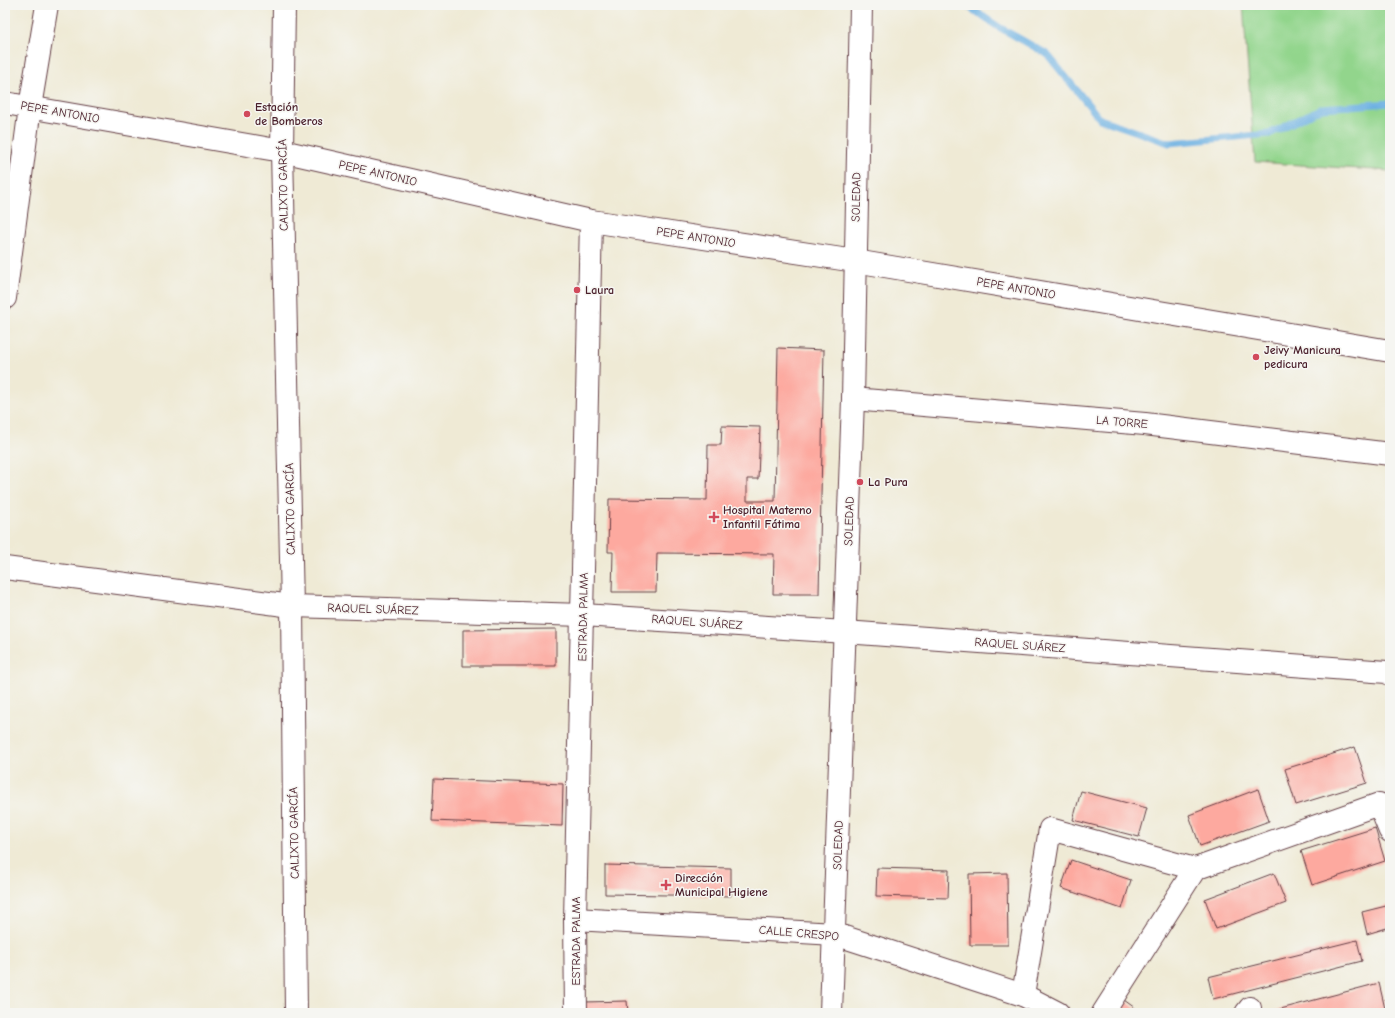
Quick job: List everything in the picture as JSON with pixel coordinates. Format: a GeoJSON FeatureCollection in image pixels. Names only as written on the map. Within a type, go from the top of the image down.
{"type":"FeatureCollection","features":[{"type":"Feature","properties":{"kind":"street"},"geometry":{"type":"LineString","coordinates":[[5,298],[30,107],[47,5]]}},
{"type":"Feature","properties":{"kind":"street","name":"CALIXTO GARCÍA"},"geometry":{"type":"LineString","coordinates":[[284,5],[282,151],[292,606],[296,1013]]}},
{"type":"Feature","properties":{"kind":"street","name":"SOLEDAD"},"geometry":{"type":"LineString","coordinates":[[831,1013],[853,399],[861,5]]}},
{"type":"Feature","properties":{"kind":"street","name":"PEPE ANTONIO"},"geometry":{"type":"LineString","coordinates":[[5,103],[282,151],[591,221],[855,261],[1390,351]]}},
{"type":"Feature","properties":{"kind":"street","name":"ESTRADA PALMA"},"geometry":{"type":"LineString","coordinates":[[576,1013],[575,919],[591,221]]}},
{"type":"Feature","properties":{"kind":"street","name":"LA TORRE"},"geometry":{"type":"LineString","coordinates":[[853,399],[1145,424],[1390,454]]}},
{"type":"Feature","properties":{"kind":"street","name":"RAQUEL SUÁREZ"},"geometry":{"type":"LineString","coordinates":[[5,568],[292,606],[583,615],[845,632],[1389,672]]}},
{"type":"Feature","properties":{"kind":"street"},"geometry":{"type":"LineString","coordinates":[[1023,995],[1050,829],[1195,869],[1379,804],[1390,831]]}},
{"type":"Feature","properties":{"kind":"street"},"geometry":{"type":"LineString","coordinates":[[1103,1013],[1195,869]]}},
{"type":"Feature","properties":{"kind":"street","name":"CALLE CRESPO"},"geometry":{"type":"LineString","coordinates":[[575,919],[835,934],[1023,995],[1058,1013]]}},
{"type":"Feature","properties":{"kind":"green space"},"geometry":{"type":"Polygon","coordinates":[[[1243,5],[1390,5],[1390,171],[1255,162],[1243,5]]]}},
{"type":"Feature","properties":{"kind":"building"},"geometry":{"type":"Polygon","coordinates":[[[778,348],[824,350],[819,594],[773,594],[774,554],[657,553],[656,592],[612,592],[613,552],[608,552],[609,499],[707,500],[708,445],[721,445],[722,426],[760,427],[758,479],[747,479],[747,501],[775,501],[778,348]]]}},
{"type":"Feature","properties":{"kind":"building"},"geometry":{"type":"Polygon","coordinates":[[[556,629],[556,666],[463,666],[463,630],[556,629]]]}},
{"type":"Feature","properties":{"kind":"building"},"geometry":{"type":"Polygon","coordinates":[[[1355,747],[1367,783],[1296,805],[1285,769],[1355,747]]]}},
{"type":"Feature","properties":{"kind":"building"},"geometry":{"type":"Polygon","coordinates":[[[434,779],[563,784],[562,826],[432,821],[434,779]]]}},
{"type":"Feature","properties":{"kind":"building"},"geometry":{"type":"Polygon","coordinates":[[[1258,789],[1269,821],[1200,846],[1189,815],[1258,789]]]}},
{"type":"Feature","properties":{"kind":"building"},"geometry":{"type":"Polygon","coordinates":[[[1081,791],[1147,808],[1139,837],[1073,820],[1081,791]]]}},
{"type":"Feature","properties":{"kind":"building"},"geometry":{"type":"Polygon","coordinates":[[[1375,828],[1385,861],[1312,885],[1301,851],[1375,828]]]}},
{"type":"Feature","properties":{"kind":"building"},"geometry":{"type":"Polygon","coordinates":[[[1071,860],[1131,880],[1122,909],[1061,888],[1071,860]]]}},
{"type":"Feature","properties":{"kind":"building"},"geometry":{"type":"Polygon","coordinates":[[[605,865],[731,868],[731,896],[605,894],[605,865]]]}},
{"type":"Feature","properties":{"kind":"building"},"geometry":{"type":"Polygon","coordinates":[[[877,868],[949,870],[948,898],[876,896],[877,868]]]}},
{"type":"Feature","properties":{"kind":"building"},"geometry":{"type":"Polygon","coordinates":[[[1007,873],[1008,945],[970,945],[969,874],[1007,873]]]}},
{"type":"Feature","properties":{"kind":"building"},"geometry":{"type":"Polygon","coordinates":[[[1274,873],[1286,903],[1216,929],[1205,899],[1274,873]]]}},
{"type":"Feature","properties":{"kind":"building"},"geometry":{"type":"Polygon","coordinates":[[[1390,905],[1390,927],[1367,934],[1362,912],[1390,905]]]}},
{"type":"Feature","properties":{"kind":"building"},"geometry":{"type":"Polygon","coordinates":[[[1357,940],[1362,961],[1213,999],[1208,977],[1357,940]]]}},
{"type":"Feature","properties":{"kind":"building"},"geometry":{"type":"Polygon","coordinates":[[[1379,983],[1386,1013],[1273,1013],[1273,1011],[1379,983]]]}},
{"type":"Feature","properties":{"kind":"building"},"geometry":{"type":"Polygon","coordinates":[[[1124,1000],[1142,1013],[1115,1013],[1124,1000]]]}},
{"type":"Feature","properties":{"kind":"building"},"geometry":{"type":"Polygon","coordinates":[[[627,1001],[628,1013],[585,1013],[585,1002],[627,1001]]]}},
{"type":"Feature","properties":{"kind":"waterway"},"geometry":{"type":"LineString","coordinates":[[966,5],[997,26],[1047,54],[1100,119],[1169,143],[1269,134],[1322,108],[1390,103]]}},
{"type":"Feature","properties":{"kind":"place","name":"Estación de Bomberos"},"geometry":{"type":"Point","coordinates":[247,114]}},
{"type":"Feature","properties":{"kind":"place","name":"Laura"},"geometry":{"type":"Point","coordinates":[577,290]}},
{"type":"Feature","properties":{"kind":"place","name":"Jeivy Manicura pedicura"},"geometry":{"type":"Point","coordinates":[1256,357]}},
{"type":"Feature","properties":{"kind":"place","name":"La Pura"},"geometry":{"type":"Point","coordinates":[860,482]}},
{"type":"Feature","properties":{"kind":"place","name":"Hospital Materno Infantil Fátima"},"geometry":{"type":"Point","coordinates":[714,517]}},
{"type":"Feature","properties":{"kind":"place","name":"Dirección Municipal Higiene"},"geometry":{"type":"Point","coordinates":[666,885]}}]}
